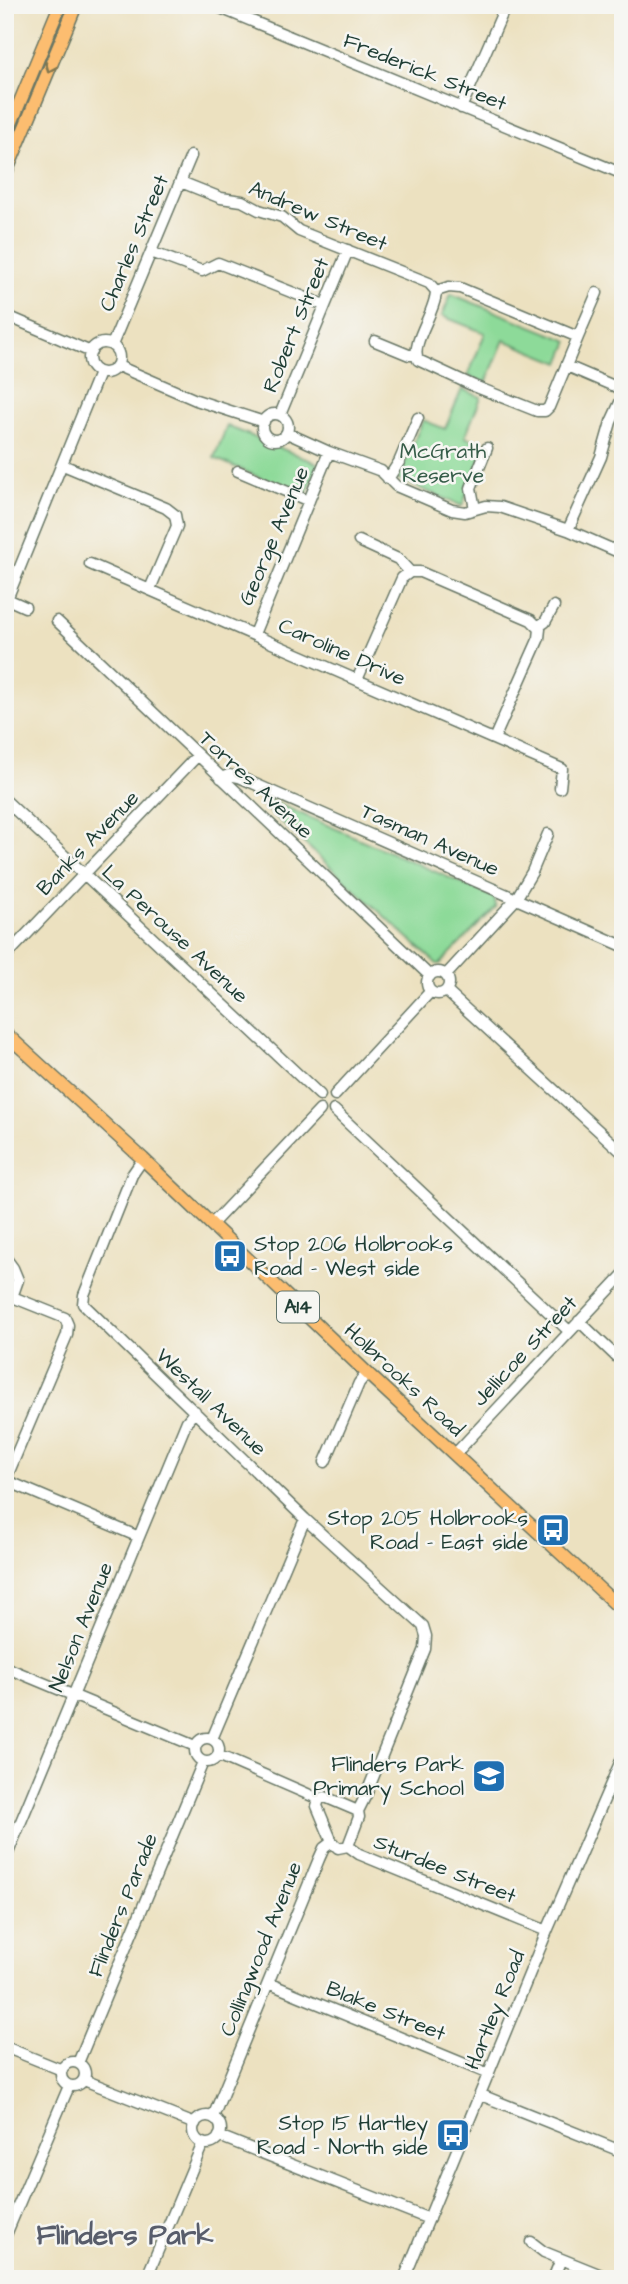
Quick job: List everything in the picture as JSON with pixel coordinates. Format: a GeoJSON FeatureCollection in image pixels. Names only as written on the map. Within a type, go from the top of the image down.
{"type":"FeatureCollection","features":[{"type":"Feature","properties":{"kind":"main road"},"geometry":{"type":"LineString","coordinates":[[5,138],[60,5]]}},
{"type":"Feature","properties":{"kind":"main road"},"geometry":{"type":"LineString","coordinates":[[5,175],[9,158],[76,5]]}},
{"type":"Feature","properties":{"kind":"main road","name":"Holbrooks Road"},"geometry":{"type":"LineString","coordinates":[[5,1033],[143,1158],[367,1373],[623,1611]]}},
{"type":"Feature","properties":{"kind":"street","name":"Frederick Street"},"geometry":{"type":"LineString","coordinates":[[213,5],[623,174]]}},
{"type":"Feature","properties":{"kind":"street"},"geometry":{"type":"LineString","coordinates":[[244,18],[249,5]]}},
{"type":"Feature","properties":{"kind":"street"},"geometry":{"type":"LineString","coordinates":[[461,108],[506,5]]}},
{"type":"Feature","properties":{"kind":"street","name":"Charles Street"},"geometry":{"type":"LineString","coordinates":[[112,345],[191,156]]}},
{"type":"Feature","properties":{"kind":"street","name":"Andrew Street"},"geometry":{"type":"LineString","coordinates":[[181,182],[221,198],[242,201],[259,210],[275,214],[299,231],[429,283],[436,291]]}},
{"type":"Feature","properties":{"kind":"street","name":"Robert Street"},"geometry":{"type":"LineString","coordinates":[[280,415],[348,250]]}},
{"type":"Feature","properties":{"kind":"street"},"geometry":{"type":"LineString","coordinates":[[151,251],[202,271],[218,263],[324,305]]}},
{"type":"Feature","properties":{"kind":"street"},"geometry":{"type":"LineString","coordinates":[[415,355],[435,302],[436,291],[449,287],[460,288],[578,337]]}},
{"type":"Feature","properties":{"kind":"street"},"geometry":{"type":"LineString","coordinates":[[415,355],[425,365],[540,412],[549,407],[597,292]]}},
{"type":"Feature","properties":{"kind":"street"},"geometry":{"type":"LineString","coordinates":[[5,315],[90,352]]}},
{"type":"Feature","properties":{"kind":"street"},"geometry":{"type":"LineString","coordinates":[[375,341],[415,355]]}},
{"type":"Feature","properties":{"kind":"street"},"geometry":{"type":"LineString","coordinates":[[99,344],[112,345],[119,354],[118,366],[111,373],[99,373],[90,364],[90,352],[99,344]]}},
{"type":"Feature","properties":{"kind":"street"},"geometry":{"type":"LineString","coordinates":[[118,366],[196,400],[264,422]]}},
{"type":"Feature","properties":{"kind":"street"},"geometry":{"type":"LineString","coordinates":[[566,366],[623,390]]}},
{"type":"Feature","properties":{"kind":"street"},"geometry":{"type":"LineString","coordinates":[[24,607],[6,599],[99,373]]}},
{"type":"Feature","properties":{"kind":"street"},"geometry":{"type":"LineString","coordinates":[[568,530],[597,465],[623,396]]}},
{"type":"Feature","properties":{"kind":"street"},"geometry":{"type":"LineString","coordinates":[[280,415],[287,423],[287,433],[276,440],[270,439],[262,428],[264,422],[268,417],[280,415]]}},
{"type":"Feature","properties":{"kind":"street"},"geometry":{"type":"LineString","coordinates":[[388,479],[399,462],[418,418]]}},
{"type":"Feature","properties":{"kind":"street"},"geometry":{"type":"LineString","coordinates":[[287,433],[377,469],[396,486],[456,512],[489,505],[500,507],[568,530],[623,554]]}},
{"type":"Feature","properties":{"kind":"street"},"geometry":{"type":"LineString","coordinates":[[475,509],[471,488],[488,448]]}},
{"type":"Feature","properties":{"kind":"street","name":"George Avenue"},"geometry":{"type":"LineString","coordinates":[[254,634],[329,452]]}},
{"type":"Feature","properties":{"kind":"street"},"geometry":{"type":"LineString","coordinates":[[63,466],[166,508],[176,515],[177,526],[150,589]]}},
{"type":"Feature","properties":{"kind":"street"},"geometry":{"type":"LineString","coordinates":[[238,471],[309,501]]}},
{"type":"Feature","properties":{"kind":"street"},"geometry":{"type":"LineString","coordinates":[[359,541],[395,557],[410,572]]}},
{"type":"Feature","properties":{"kind":"street","name":"Caroline Drive"},"geometry":{"type":"LineString","coordinates":[[90,564],[562,769],[561,788]]}},
{"type":"Feature","properties":{"kind":"street"},"geometry":{"type":"LineString","coordinates":[[357,680],[400,580],[410,572],[420,572],[531,620],[539,626],[539,638],[494,739]]}},
{"type":"Feature","properties":{"kind":"street"},"geometry":{"type":"LineString","coordinates":[[539,626],[545,622],[554,606]]}},
{"type":"Feature","properties":{"kind":"street","name":"Torres Avenue"},"geometry":{"type":"LineString","coordinates":[[57,621],[430,976]]}},
{"type":"Feature","properties":{"kind":"street","name":"Banks Avenue"},"geometry":{"type":"LineString","coordinates":[[5,957],[197,756]]}},
{"type":"Feature","properties":{"kind":"street","name":"Tasman Avenue"},"geometry":{"type":"LineString","coordinates":[[221,778],[229,775],[239,777],[623,946]]}},
{"type":"Feature","properties":{"kind":"street","name":"La Perouse Avenue"},"geometry":{"type":"LineString","coordinates":[[5,800],[320,1095]]}},
{"type":"Feature","properties":{"kind":"street"},"geometry":{"type":"LineString","coordinates":[[446,975],[516,899],[533,872],[548,834]]}},
{"type":"Feature","properties":{"kind":"street"},"geometry":{"type":"LineString","coordinates":[[436,972],[446,975],[449,981],[446,991],[437,995],[430,992],[427,982],[430,976],[436,972]]}},
{"type":"Feature","properties":{"kind":"street"},"geometry":{"type":"LineString","coordinates":[[446,991],[623,1153]]}},
{"type":"Feature","properties":{"kind":"street"},"geometry":{"type":"LineString","coordinates":[[335,1095],[430,992]]}},
{"type":"Feature","properties":{"kind":"street"},"geometry":{"type":"LineString","coordinates":[[325,1092],[335,1095],[338,1101],[334,1110],[326,1113],[320,1110],[317,1104],[320,1095],[325,1092]]}},
{"type":"Feature","properties":{"kind":"street"},"geometry":{"type":"LineString","coordinates":[[211,1225],[320,1110]]}},
{"type":"Feature","properties":{"kind":"street"},"geometry":{"type":"LineString","coordinates":[[334,1110],[569,1331]]}},
{"type":"Feature","properties":{"kind":"street","name":"Westall Avenue"},"geometry":{"type":"LineString","coordinates":[[143,1158],[132,1175],[83,1304],[305,1519],[423,1626],[426,1636],[425,1649],[358,1811]]}},
{"type":"Feature","properties":{"kind":"street"},"geometry":{"type":"LineString","coordinates":[[5,1257],[18,1280],[9,1295],[65,1318],[68,1325],[67,1335],[5,1480],[139,1537]]}},
{"type":"Feature","properties":{"kind":"street","name":"Jellicoe Street"},"geometry":{"type":"LineString","coordinates":[[455,1454],[623,1275]]}},
{"type":"Feature","properties":{"kind":"street"},"geometry":{"type":"LineString","coordinates":[[579,1321],[623,1363]]}},
{"type":"Feature","properties":{"kind":"street"},"geometry":{"type":"LineString","coordinates":[[325,1462],[359,1383],[367,1373]]}},
{"type":"Feature","properties":{"kind":"street","name":"Nelson Avenue"},"geometry":{"type":"LineString","coordinates":[[6,1857],[187,1421],[195,1411]]}},
{"type":"Feature","properties":{"kind":"street"},"geometry":{"type":"LineString","coordinates":[[212,1739],[305,1519]]}},
{"type":"Feature","properties":{"kind":"street"},"geometry":{"type":"LineString","coordinates":[[5,1667],[195,1746]]}},
{"type":"Feature","properties":{"kind":"street"},"geometry":{"type":"LineString","coordinates":[[203,1738],[212,1739],[218,1745],[218,1755],[210,1762],[202,1762],[196,1756],[195,1746],[203,1738]]}},
{"type":"Feature","properties":{"kind":"street"},"geometry":{"type":"LineString","coordinates":[[218,1755],[319,1799],[325,1797],[358,1811],[359,1817],[348,1846]]}},
{"type":"Feature","properties":{"kind":"street","name":"Hartley Road"},"geometry":{"type":"LineString","coordinates":[[404,2279],[547,1931],[623,1756]]}},
{"type":"Feature","properties":{"kind":"street","name":"Flinders Parade"},"geometry":{"type":"LineString","coordinates":[[78,2063],[202,1762]]}},
{"type":"Feature","properties":{"kind":"street"},"geometry":{"type":"LineString","coordinates":[[319,1799],[317,1806],[332,1842]]}},
{"type":"Feature","properties":{"kind":"street","name":"Sturdee Street"},"geometry":{"type":"LineString","coordinates":[[332,1842],[338,1848],[348,1846],[359,1854],[547,1931]]}},
{"type":"Feature","properties":{"kind":"street","name":"Collingwood Avenue"},"geometry":{"type":"LineString","coordinates":[[213,2117],[319,1859],[324,1848],[332,1842]]}},
{"type":"Feature","properties":{"kind":"street","name":"Blake Street"},"geometry":{"type":"LineString","coordinates":[[268,1983],[489,2074]]}},
{"type":"Feature","properties":{"kind":"street"},"geometry":{"type":"LineString","coordinates":[[5,2047],[62,2070]]}},
{"type":"Feature","properties":{"kind":"street"},"geometry":{"type":"LineString","coordinates":[[69,2063],[78,2063],[84,2069],[84,2080],[76,2087],[69,2086],[62,2081],[62,2070],[69,2063]]}},
{"type":"Feature","properties":{"kind":"street"},"geometry":{"type":"LineString","coordinates":[[84,2080],[195,2124]]}},
{"type":"Feature","properties":{"kind":"street"},"geometry":{"type":"LineString","coordinates":[[5,2237],[69,2086]]}},
{"type":"Feature","properties":{"kind":"street"},"geometry":{"type":"LineString","coordinates":[[481,2095],[623,2152]]}},
{"type":"Feature","properties":{"kind":"street"},"geometry":{"type":"LineString","coordinates":[[202,2117],[213,2117],[220,2124],[219,2136],[214,2141],[203,2143],[194,2135],[195,2124],[202,2117]]}},
{"type":"Feature","properties":{"kind":"street"},"geometry":{"type":"LineString","coordinates":[[219,2136],[429,2219]]}},
{"type":"Feature","properties":{"kind":"street"},"geometry":{"type":"LineString","coordinates":[[146,2279],[203,2143]]}},
{"type":"Feature","properties":{"kind":"street"},"geometry":{"type":"LineString","coordinates":[[531,2242],[544,2252],[611,2279]]}},
{"type":"Feature","properties":{"kind":"street"},"geometry":{"type":"LineString","coordinates":[[553,2279],[561,2259]]}},
{"type":"Feature","properties":{"kind":"green space"},"geometry":{"type":"Polygon","coordinates":[[[451,294],[569,341],[560,363],[504,340],[486,383],[468,376],[485,333],[442,316],[451,294]]]}},
{"type":"Feature","properties":{"kind":"green space","name":"McGrath Reserve"},"geometry":{"type":"Polygon","coordinates":[[[462,389],[481,397],[465,437],[486,446],[462,506],[398,479],[423,420],[445,429],[462,389]]]}},
{"type":"Feature","properties":{"kind":"green space"},"geometry":{"type":"Polygon","coordinates":[[[227,426],[319,464],[305,497],[214,458],[227,426]]]}},
{"type":"Feature","properties":{"kind":"green space"},"geometry":{"type":"Polygon","coordinates":[[[260,796],[494,897],[496,907],[437,964],[260,803],[260,796]]]}},
{"type":"Feature","properties":{"kind":"place","name":"Stop 206 Holbrooks Road - West side"},"geometry":{"type":"Point","coordinates":[230,1256]}},
{"type":"Feature","properties":{"kind":"place","name":"Stop 205 Holbrooks Road - East side"},"geometry":{"type":"Point","coordinates":[553,1530]}},
{"type":"Feature","properties":{"kind":"place","name":"Flinders Park Primary School"},"geometry":{"type":"Point","coordinates":[489,1776]}},
{"type":"Feature","properties":{"kind":"place","name":"Stop 15 Hartley Road - North side"},"geometry":{"type":"Point","coordinates":[453,2135]}},
{"type":"Feature","properties":{"kind":"district","name":"Flinders Park"},"geometry":{"type":"Point","coordinates":[125,2235]}}]}
